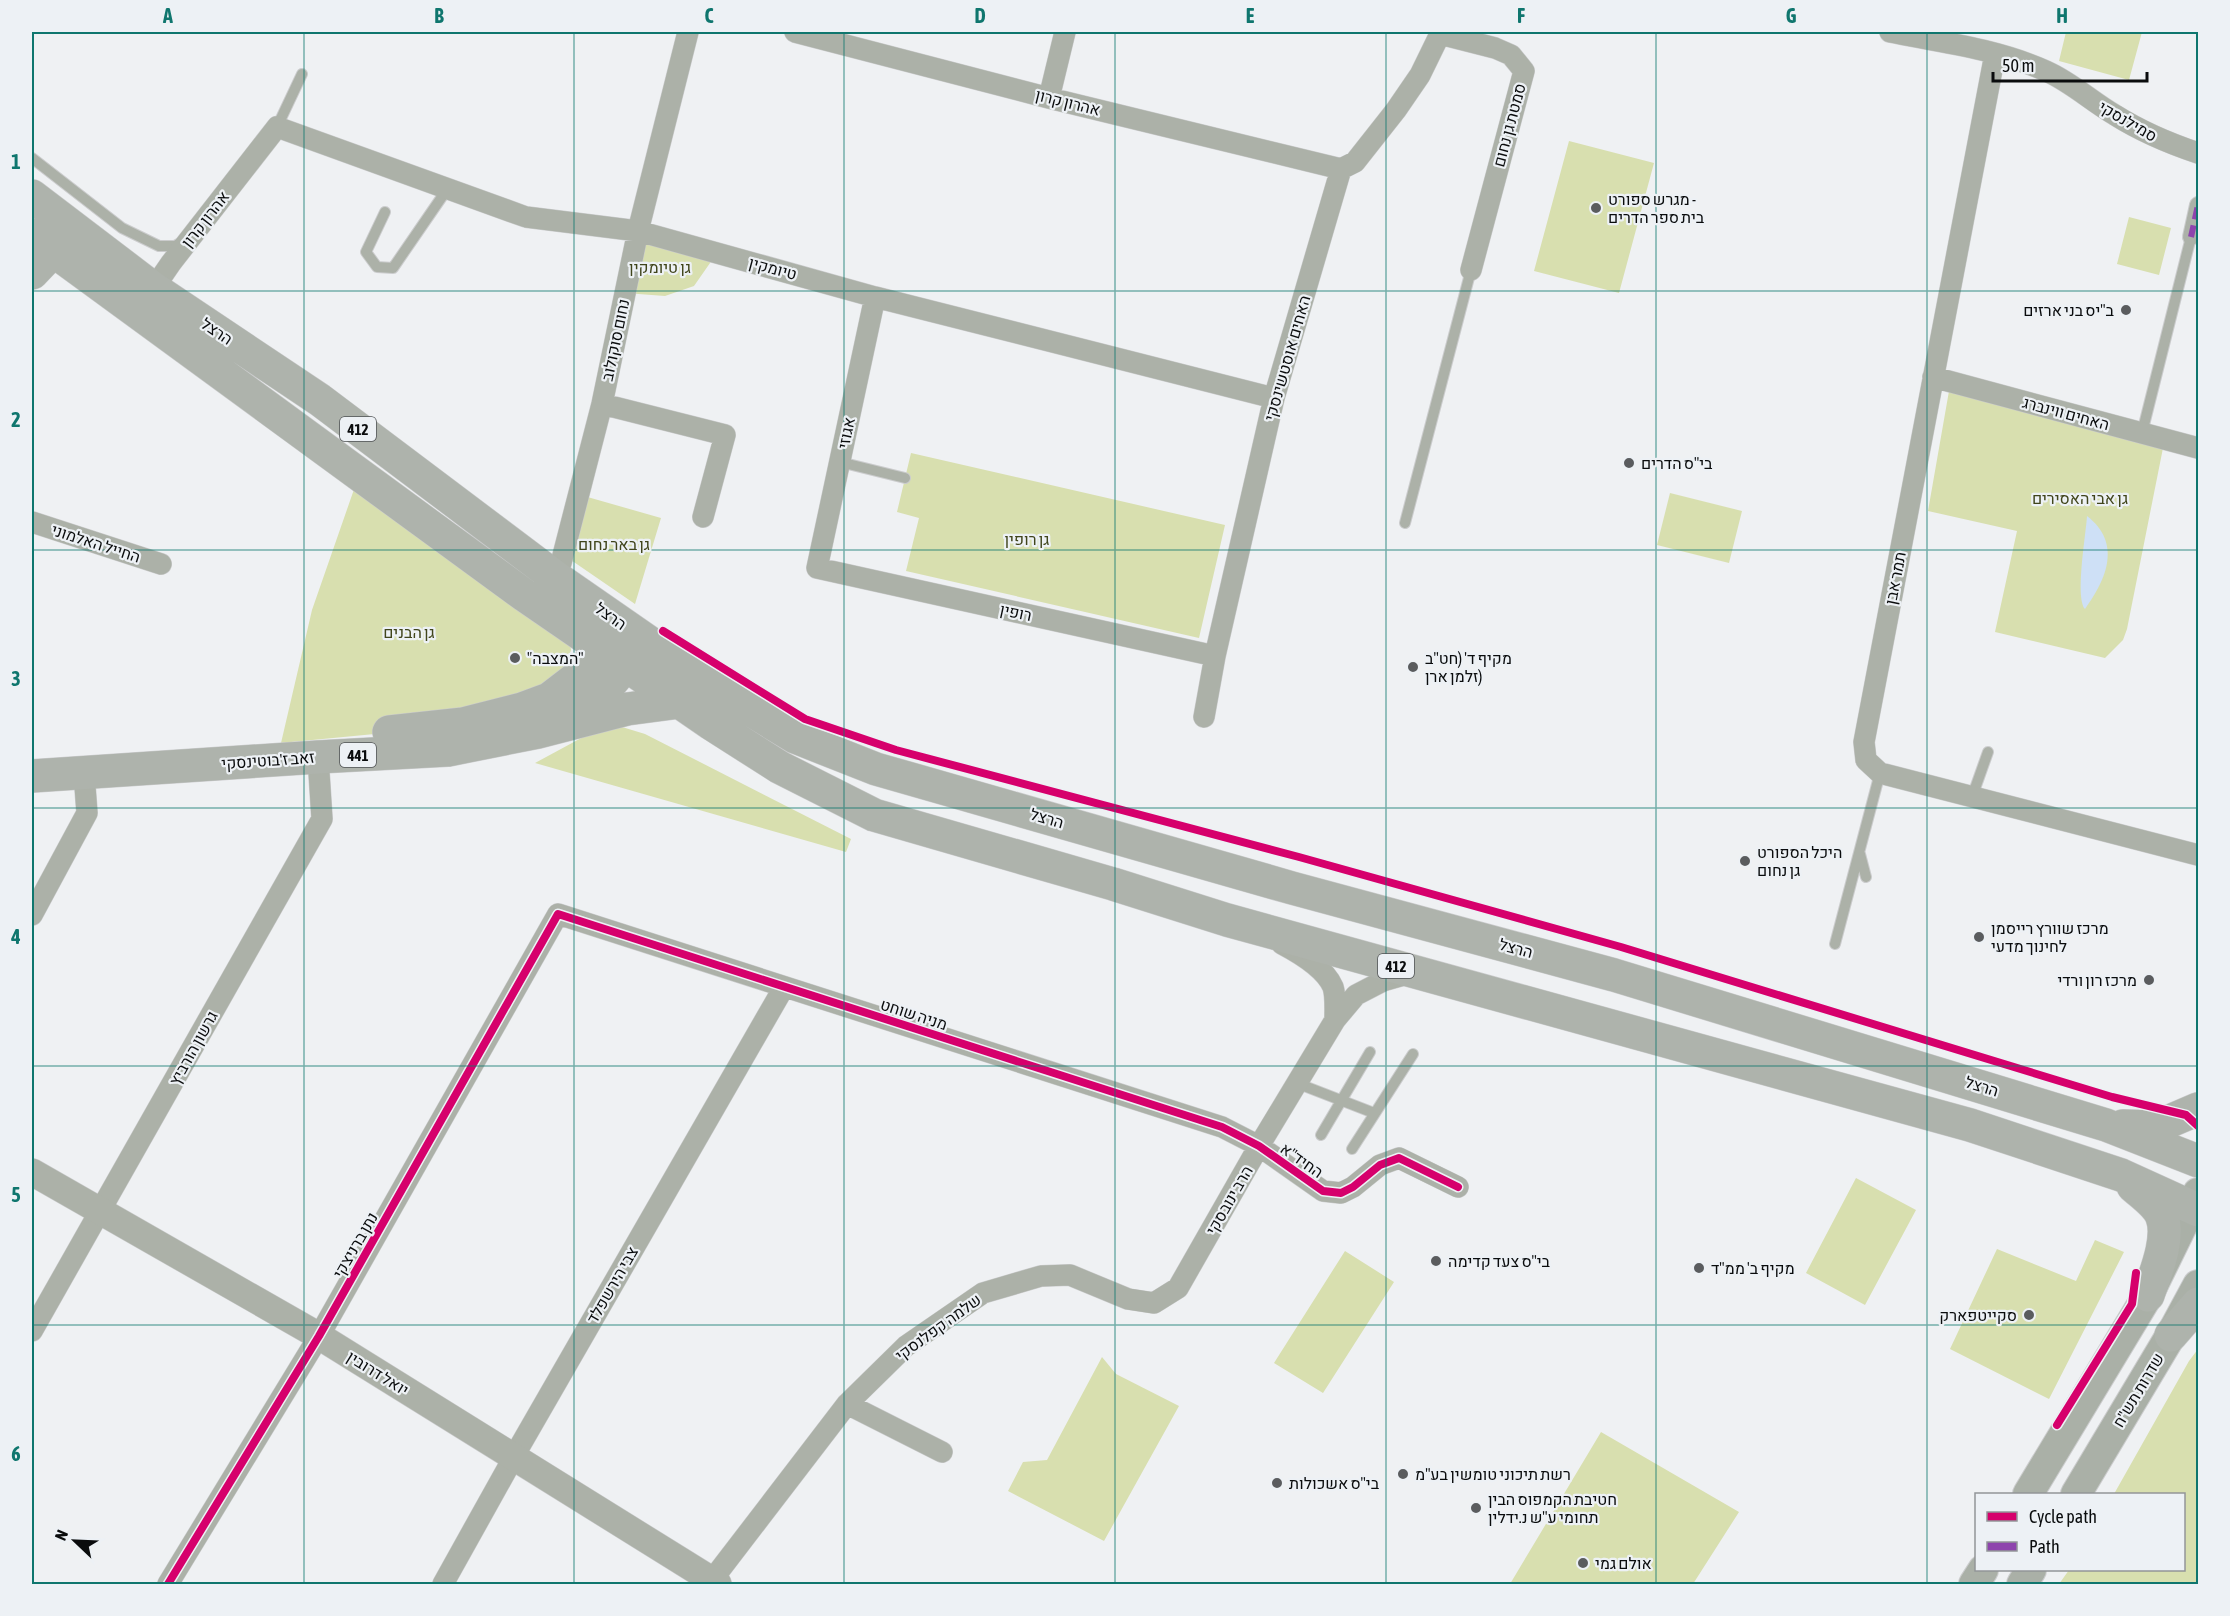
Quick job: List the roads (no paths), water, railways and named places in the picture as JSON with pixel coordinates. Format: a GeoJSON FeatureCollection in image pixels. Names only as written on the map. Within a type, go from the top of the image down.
{"type":"FeatureCollection","features":[{"type":"Feature","properties":{"kind":"main road","name":"הרצל"},"geometry":{"type":"LineString","coordinates":[[37,233],[145,301],[524,595],[779,767],[874,815],[1113,884],[1227,920],[1970,1125],[2197,1203]]}},
{"type":"Feature","properties":{"kind":"main road","name":"הרצל"},"geometry":{"type":"LineString","coordinates":[[37,233],[145,301],[320,400],[555,577],[715,688],[795,738],[876,769],[1292,888],[1614,975],[2106,1125],[2199,1161]]}},
{"type":"Feature","properties":{"kind":"main road","name":"זאב ז'בוטינסקי"},"geometry":{"type":"LineString","coordinates":[[32,756],[281,743],[463,724],[522,709],[549,699],[575,679],[614,656],[634,632]]}},
{"type":"Feature","properties":{"kind":"main road"},"geometry":{"type":"LineString","coordinates":[[538,732],[561,723],[587,708],[614,656]]}},
{"type":"Feature","properties":{"kind":"main road","name":"זאב ז'בוטינסקי"},"geometry":{"type":"LineString","coordinates":[[32,776],[448,750],[538,732],[627,709],[680,702]]}},
{"type":"Feature","properties":{"kind":"main road"},"geometry":{"type":"LineString","coordinates":[[2106,1125],[2156,1128],[2199,1110]]}},
{"type":"Feature","properties":{"kind":"main road"},"geometry":{"type":"LineString","coordinates":[[2121,1175],[2153,1204],[2162,1217],[2164,1236],[2159,1263],[2148,1295]]}},
{"type":"Feature","properties":{"kind":"main road"},"geometry":{"type":"LineString","coordinates":[[2029,1493],[2148,1295],[2197,1203]]}},
{"type":"Feature","properties":{"kind":"main road","name":"שדרות תש\"ח"},"geometry":{"type":"LineString","coordinates":[[2077,1493],[2199,1285]]}},
{"type":"Feature","properties":{"kind":"main road"},"geometry":{"type":"LineString","coordinates":[[2171,1335],[2199,1304]]}},
{"type":"Feature","properties":{"kind":"main road"},"geometry":{"type":"LineString","coordinates":[[1974,1584],[1982,1571]]}},
{"type":"Feature","properties":{"kind":"main road"},"geometry":{"type":"LineString","coordinates":[[2022,1584],[2030,1571]]}},
{"type":"Feature","properties":{"kind":"street","name":"נחום סוקולוב"},"geometry":{"type":"LineString","coordinates":[[555,577],[567,543],[602,404],[638,231],[688,32]]}},
{"type":"Feature","properties":{"kind":"street","name":"אהרון קרון"},"geometry":{"type":"LineString","coordinates":[[795,32],[1049,98],[1341,169]]}},
{"type":"Feature","properties":{"kind":"street"},"geometry":{"type":"LineString","coordinates":[[1049,98],[1065,32]]}},
{"type":"Feature","properties":{"kind":"street","name":"סמילנסקי"},"geometry":{"type":"LineString","coordinates":[[1890,32],[1995,54],[2045,71],[2073,85],[2098,104],[2140,130],[2162,141],[2199,153]]}},
{"type":"Feature","properties":{"kind":"street"},"geometry":{"type":"LineString","coordinates":[[1341,169],[1355,162],[1389,119],[1420,75],[1440,33]]}},
{"type":"Feature","properties":{"kind":"street","name":"סמטת גן נחום"},"geometry":{"type":"LineString","coordinates":[[1440,33],[1495,48],[1511,55],[1524,71],[1471,270]]}},
{"type":"Feature","properties":{"kind":"street","name":"תמר אבן"},"geometry":{"type":"LineString","coordinates":[[1880,773],[1866,760],[1864,741],[1995,54]]}},
{"type":"Feature","properties":{"kind":"street","name":"טיומקין"},"geometry":{"type":"LineString","coordinates":[[277,127],[526,217],[638,231],[875,297],[1274,398]]}},
{"type":"Feature","properties":{"kind":"street","name":"אהרון קרון"},"geometry":{"type":"LineString","coordinates":[[145,301],[192,235],[277,127]]}},
{"type":"Feature","properties":{"kind":"street","name":"האחים אוסטשינסקי"},"geometry":{"type":"LineString","coordinates":[[1204,717],[1215,656],[1274,398],[1341,169]]}},
{"type":"Feature","properties":{"kind":"street"},"geometry":{"type":"LineString","coordinates":[[2191,237],[2199,206]]}},
{"type":"Feature","properties":{"kind":"street","name":"אגוזי"},"geometry":{"type":"LineString","coordinates":[[817,568],[875,297]]}},
{"type":"Feature","properties":{"kind":"street","name":"האחים ווינברג"},"geometry":{"type":"LineString","coordinates":[[1933,377],[2199,448]]}},
{"type":"Feature","properties":{"kind":"street"},"geometry":{"type":"LineString","coordinates":[[602,404],[725,435],[703,517]]}},
{"type":"Feature","properties":{"kind":"street","name":"החייל האלמוני"},"geometry":{"type":"LineString","coordinates":[[32,522],[161,564]]}},
{"type":"Feature","properties":{"kind":"street","name":"רופין"},"geometry":{"type":"LineString","coordinates":[[817,568],[1215,656]]}},
{"type":"Feature","properties":{"kind":"street"},"geometry":{"type":"LineString","coordinates":[[524,595],[545,588],[555,577]]}},
{"type":"Feature","properties":{"kind":"street","name":"גרשון הורביץ"},"geometry":{"type":"LineString","coordinates":[[32,1331],[322,819],[318,757]]}},
{"type":"Feature","properties":{"kind":"street"},"geometry":{"type":"LineString","coordinates":[[32,915],[87,813],[84,773]]}},
{"type":"Feature","properties":{"kind":"street"},"geometry":{"type":"LineString","coordinates":[[1880,773],[2199,855]]}},
{"type":"Feature","properties":{"kind":"street","name":"מניה שוחט"},"geometry":{"type":"LineString","coordinates":[[558,914],[1222,1127],[1259,1146]]}},
{"type":"Feature","properties":{"kind":"street","name":"נתן ברניצקי"},"geometry":{"type":"LineString","coordinates":[[168,1584],[319,1336],[558,914]]}},
{"type":"Feature","properties":{"kind":"street"},"geometry":{"type":"LineString","coordinates":[[1227,920],[1286,946],[1311,962],[1323,973],[1333,987],[1335,1020]]}},
{"type":"Feature","properties":{"kind":"street","name":"הרב ינובסקי"},"geometry":{"type":"LineString","coordinates":[[1178,1288],[1259,1146],[1299,1084],[1335,1020],[1356,995],[1383,981],[1416,972]]}},
{"type":"Feature","properties":{"kind":"street","name":"צבי הירשפלד"},"geometry":{"type":"LineString","coordinates":[[443,1584],[513,1457],[784,987]]}},
{"type":"Feature","properties":{"kind":"street","name":"החיד\"א"},"geometry":{"type":"LineString","coordinates":[[1259,1146],[1323,1191],[1341,1193],[1353,1187],[1380,1165],[1399,1158],[1458,1187]]}},
{"type":"Feature","properties":{"kind":"street","name":"יואל דרובין"},"geometry":{"type":"LineString","coordinates":[[32,1172],[319,1336],[712,1583]]}},
{"type":"Feature","properties":{"kind":"street","name":"שלמה קפלנסקי"},"geometry":{"type":"LineString","coordinates":[[712,1583],[847,1404],[906,1346],[983,1293],[1041,1276],[1070,1275],[1128,1299],[1154,1303],[1178,1288]]}},
{"type":"Feature","properties":{"kind":"street"},"geometry":{"type":"LineString","coordinates":[[847,1404],[942,1452]]}},
{"type":"Feature","properties":{"kind":"lane"},"geometry":{"type":"LineString","coordinates":[[277,127],[302,74]]}},
{"type":"Feature","properties":{"kind":"lane"},"geometry":{"type":"LineString","coordinates":[[32,158],[122,228],[159,246],[175,246],[192,235]]}},
{"type":"Feature","properties":{"kind":"lane"},"geometry":{"type":"LineString","coordinates":[[386,212],[366,252],[377,267],[393,268],[448,188]]}},
{"type":"Feature","properties":{"kind":"lane"},"geometry":{"type":"LineString","coordinates":[[2142,433],[2191,237]]}},
{"type":"Feature","properties":{"kind":"lane"},"geometry":{"type":"LineString","coordinates":[[1405,523],[1471,270]]}},
{"type":"Feature","properties":{"kind":"lane"},"geometry":{"type":"LineString","coordinates":[[840,462],[905,478]]}},
{"type":"Feature","properties":{"kind":"lane"},"geometry":{"type":"LineString","coordinates":[[1972,797],[1988,752]]}},
{"type":"Feature","properties":{"kind":"lane"},"geometry":{"type":"LineString","coordinates":[[1835,944],[1880,773]]}},
{"type":"Feature","properties":{"kind":"lane"},"geometry":{"type":"LineString","coordinates":[[1859,851],[1866,877]]}},
{"type":"Feature","properties":{"kind":"lane"},"geometry":{"type":"LineString","coordinates":[[1321,1136],[1370,1052]]}},
{"type":"Feature","properties":{"kind":"lane"},"geometry":{"type":"LineString","coordinates":[[1352,1149],[1413,1054]]}},
{"type":"Feature","properties":{"kind":"lane"},"geometry":{"type":"LineString","coordinates":[[1299,1084],[1374,1113]]}},
{"type":"Feature","properties":{"kind":"water"},"geometry":{"type":"Polygon","coordinates":[[[2087,516],[2105,538],[2108,549],[2105,574],[2085,609],[2082,602],[2081,579],[2087,516]]]}},
{"type":"Feature","properties":{"kind":"place","name":"מגרש ספורט - בית ספר הדרים"},"geometry":{"type":"Point","coordinates":[1596,208]}},
{"type":"Feature","properties":{"kind":"place","name":"ב\"יס בני ארזים"},"geometry":{"type":"Point","coordinates":[2126,310]}},
{"type":"Feature","properties":{"kind":"place","name":"בי\"ס הדרים"},"geometry":{"type":"Point","coordinates":[1629,463]}},
{"type":"Feature","properties":{"kind":"place","name":"\"המצבה\""},"geometry":{"type":"Point","coordinates":[515,658]}},
{"type":"Feature","properties":{"kind":"place","name":"מקיף ד' (חט\"ב זלמן ארן)"},"geometry":{"type":"Point","coordinates":[1413,667]}},
{"type":"Feature","properties":{"kind":"place","name":"היכל הספורט גן נחום"},"geometry":{"type":"Point","coordinates":[1745,861]}},
{"type":"Feature","properties":{"kind":"place","name":"מרכז שוורץ רייסמן לחינוך מדעי"},"geometry":{"type":"Point","coordinates":[1979,937]}},
{"type":"Feature","properties":{"kind":"place","name":"מרכז רון ורדי"},"geometry":{"type":"Point","coordinates":[2149,980]}},
{"type":"Feature","properties":{"kind":"place","name":"בי\"ס צעד קדימה"},"geometry":{"type":"Point","coordinates":[1436,1261]}},
{"type":"Feature","properties":{"kind":"place","name":"מקיף ב' ממ\"ד"},"geometry":{"type":"Point","coordinates":[1699,1268]}},
{"type":"Feature","properties":{"kind":"place","name":"סקייטפארק"},"geometry":{"type":"Point","coordinates":[2029,1315]}},
{"type":"Feature","properties":{"kind":"place","name":"רשת תיכוני טומשין בע\"מ"},"geometry":{"type":"Point","coordinates":[1403,1474]}},
{"type":"Feature","properties":{"kind":"place","name":"בי\"ס אשכולות"},"geometry":{"type":"Point","coordinates":[1277,1483]}},
{"type":"Feature","properties":{"kind":"place","name":"חטיבת הקמפוס הבין תחומי ע\"ש נ.ידלין"},"geometry":{"type":"Point","coordinates":[1476,1508]}},
{"type":"Feature","properties":{"kind":"place","name":"אולם גמי"},"geometry":{"type":"Point","coordinates":[1583,1563]}},
{"type":"Feature","properties":{"kind":"park label","name":"גן טיומקין"},"geometry":{"type":"Point","coordinates":[660,267]}},
{"type":"Feature","properties":{"kind":"park label","name":"גן אבי האסירים"},"geometry":{"type":"Point","coordinates":[2080,498]}},
{"type":"Feature","properties":{"kind":"park label","name":"גן רופין"},"geometry":{"type":"Point","coordinates":[1027,539]}},
{"type":"Feature","properties":{"kind":"park label","name":"גן באר נחום"},"geometry":{"type":"Point","coordinates":[614,544]}},
{"type":"Feature","properties":{"kind":"park label","name":"גן הבנים"},"geometry":{"type":"Point","coordinates":[409,632]}}]}
